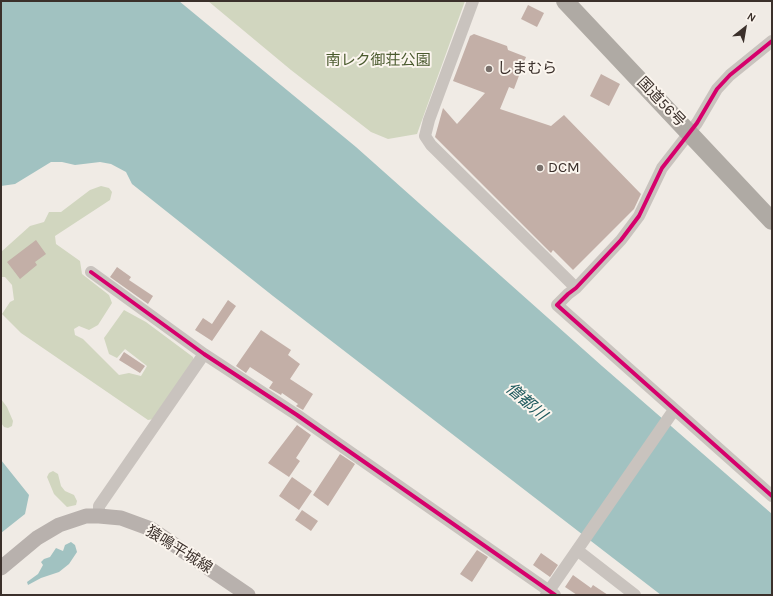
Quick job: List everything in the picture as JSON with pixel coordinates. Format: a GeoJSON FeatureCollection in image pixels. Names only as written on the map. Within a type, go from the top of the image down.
{"type":"FeatureCollection","features":[{"type":"Feature","properties":{"kind":"highway","name":"国道56号"},"geometry":{"type":"LineString","coordinates":[[565,1],[772,221]]}},
{"type":"Feature","properties":{"kind":"main road","name":"猿鳴平城線"},"geometry":{"type":"LineString","coordinates":[[1,568],[37,538],[59,525],[86,516],[121,518],[151,529],[248,595]]}},
{"type":"Feature","properties":{"kind":"street"},"geometry":{"type":"LineString","coordinates":[[473,1],[429,120],[425,136],[431,145],[576,288]]}},
{"type":"Feature","properties":{"kind":"street"},"geometry":{"type":"LineString","coordinates":[[772,41],[730,75],[717,89],[690,133],[662,168],[639,216],[620,240],[576,288],[557,305],[672,413],[772,496]]}},
{"type":"Feature","properties":{"kind":"street"},"geometry":{"type":"LineString","coordinates":[[91,272],[204,354],[297,415],[550,594],[579,548],[672,413]]}},
{"type":"Feature","properties":{"kind":"street"},"geometry":{"type":"LineString","coordinates":[[99,516],[99,506],[204,354]]}},
{"type":"Feature","properties":{"kind":"street"},"geometry":{"type":"LineString","coordinates":[[757,484],[762,483],[772,488]]}},
{"type":"Feature","properties":{"kind":"street"},"geometry":{"type":"LineString","coordinates":[[579,548],[635,595]]}},
{"type":"Feature","properties":{"kind":"green space","name":"南レク御荘公園"},"geometry":{"type":"Polygon","coordinates":[[[208,1],[465,1],[417,134],[388,139],[371,132],[291,70],[208,1]]]}},
{"type":"Feature","properties":{"kind":"green space"},"geometry":{"type":"Polygon","coordinates":[[[101,186],[109,188],[112,192],[110,200],[55,236],[56,244],[80,261],[82,274],[109,295],[112,303],[98,325],[89,330],[79,326],[74,329],[75,335],[83,339],[119,375],[129,373],[141,376],[147,366],[125,349],[117,358],[109,354],[104,338],[124,310],[146,322],[193,357],[194,361],[154,419],[148,420],[21,333],[2,314],[10,302],[14,300],[12,285],[5,277],[1,277],[1,252],[30,226],[44,222],[49,212],[61,212],[90,190],[101,186]]]}},
{"type":"Feature","properties":{"kind":"green space"},"geometry":{"type":"Polygon","coordinates":[[[1,399],[7,407],[13,421],[12,426],[8,428],[4,427],[1,423],[1,399]]]}},
{"type":"Feature","properties":{"kind":"green space"},"geometry":{"type":"Polygon","coordinates":[[[53,471],[58,474],[61,486],[65,491],[74,495],[77,501],[76,505],[67,507],[54,494],[47,477],[49,473],[53,471]]]}},
{"type":"Feature","properties":{"kind":"water","name":"僧都川"},"geometry":{"type":"Polygon","coordinates":[[[1,1],[179,1],[356,147],[602,366],[772,514],[772,595],[661,595],[273,296],[132,184],[126,172],[111,164],[100,162],[75,165],[62,162],[51,162],[15,184],[1,186],[1,1]]]}},
{"type":"Feature","properties":{"kind":"water"},"geometry":{"type":"Polygon","coordinates":[[[1,460],[29,495],[25,514],[1,533],[1,460]]]}},
{"type":"Feature","properties":{"kind":"water"},"geometry":{"type":"Polygon","coordinates":[[[71,542],[75,545],[77,552],[69,564],[59,572],[41,578],[28,585],[27,582],[38,574],[43,565],[41,562],[44,559],[50,557],[56,548],[63,551],[65,545],[71,542]]]}},
{"type":"Feature","properties":{"kind":"building"},"geometry":{"type":"Polygon","coordinates":[[[528,5],[544,13],[537,27],[521,19],[528,5]]]}},
{"type":"Feature","properties":{"kind":"building","name":"DCM"},"geometry":{"type":"Polygon","coordinates":[[[474,34],[507,46],[508,50],[526,57],[514,89],[509,87],[500,109],[551,126],[564,115],[641,194],[634,209],[573,270],[553,250],[551,253],[435,137],[443,108],[457,124],[485,93],[453,81],[470,36],[474,34]]]}},
{"type":"Feature","properties":{"kind":"building"},"geometry":{"type":"Polygon","coordinates":[[[601,74],[620,84],[609,106],[590,96],[601,74]]]}},
{"type":"Feature","properties":{"kind":"building"},"geometry":{"type":"Polygon","coordinates":[[[36,240],[46,254],[35,262],[37,265],[20,279],[7,262],[36,240]]]}},
{"type":"Feature","properties":{"kind":"building"},"geometry":{"type":"Polygon","coordinates":[[[117,267],[131,277],[129,280],[153,296],[148,304],[110,277],[117,267]]]}},
{"type":"Feature","properties":{"kind":"building"},"geometry":{"type":"Polygon","coordinates":[[[228,300],[236,306],[212,341],[195,330],[203,318],[212,324],[228,300]]]}},
{"type":"Feature","properties":{"kind":"building"},"geometry":{"type":"Polygon","coordinates":[[[261,330],[291,350],[288,355],[300,364],[290,379],[313,394],[303,410],[296,406],[298,404],[282,393],[281,395],[269,388],[273,382],[250,367],[246,373],[236,366],[261,330]]]}},
{"type":"Feature","properties":{"kind":"building"},"geometry":{"type":"Polygon","coordinates":[[[124,352],[145,366],[140,373],[119,360],[124,352]]]}},
{"type":"Feature","properties":{"kind":"building"},"geometry":{"type":"Polygon","coordinates":[[[297,425],[311,435],[296,458],[300,461],[289,477],[268,463],[297,425]]]}},
{"type":"Feature","properties":{"kind":"building"},"geometry":{"type":"Polygon","coordinates":[[[340,454],[355,464],[328,506],[313,495],[340,454]]]}},
{"type":"Feature","properties":{"kind":"building"},"geometry":{"type":"Polygon","coordinates":[[[292,477],[312,491],[299,510],[279,496],[292,477]]]}},
{"type":"Feature","properties":{"kind":"building"},"geometry":{"type":"Polygon","coordinates":[[[302,510],[318,521],[311,531],[295,520],[302,510]]]}},
{"type":"Feature","properties":{"kind":"building"},"geometry":{"type":"Polygon","coordinates":[[[477,550],[488,557],[472,582],[460,574],[477,550]]]}},
{"type":"Feature","properties":{"kind":"building"},"geometry":{"type":"Polygon","coordinates":[[[541,553],[558,565],[550,577],[533,565],[541,553]]]}},
{"type":"Feature","properties":{"kind":"building"},"geometry":{"type":"Polygon","coordinates":[[[573,575],[591,588],[593,585],[608,595],[577,595],[565,587],[573,575]]]}},
{"type":"Feature","properties":{"kind":"cycle path"},"geometry":{"type":"LineString","coordinates":[[772,41],[730,75],[717,89],[697,123],[662,168],[639,216],[621,240],[576,288],[557,305],[772,496]]}},
{"type":"Feature","properties":{"kind":"cycle path"},"geometry":{"type":"LineString","coordinates":[[91,272],[204,354],[297,415],[555,595]]}},
{"type":"Feature","properties":{"kind":"place","name":"しまむら"},"geometry":{"type":"Point","coordinates":[489,69]}},
{"type":"Feature","properties":{"kind":"place","name":"DCM"},"geometry":{"type":"Point","coordinates":[540,168]}}]}
